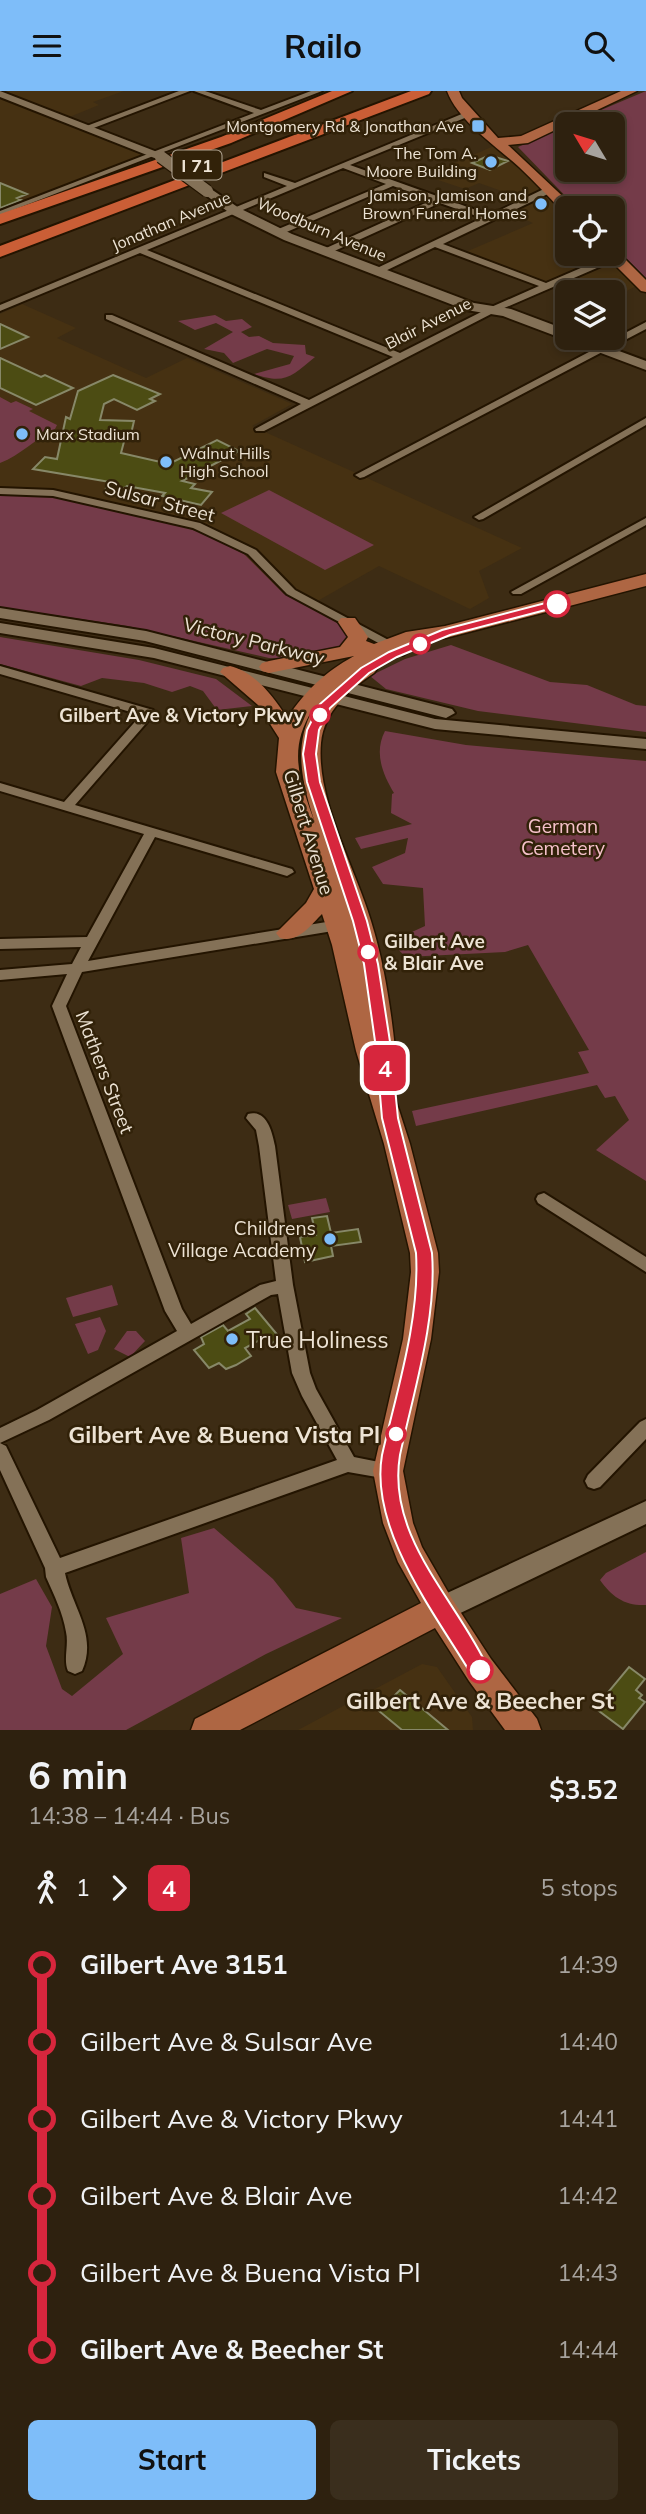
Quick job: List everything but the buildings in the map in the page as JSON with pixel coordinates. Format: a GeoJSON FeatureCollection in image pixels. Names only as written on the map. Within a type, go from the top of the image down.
{"type":"FeatureCollection","features":[{"type":"Feature","properties":{"kind":"highway"},"geometry":{"type":"LineString","coordinates":[[1,216],[226,141],[345,91]]}},
{"type":"Feature","properties":{"kind":"highway","name":"I 71"},"geometry":{"type":"LineString","coordinates":[[0,239],[395,91]]}},
{"type":"Feature","properties":{"kind":"highway","name":"I 71"},"geometry":{"type":"LineString","coordinates":[[0,253],[424,91]]}},
{"type":"Feature","properties":{"kind":"main road"},"geometry":{"type":"LineString","coordinates":[[454,91],[456,99],[499,138],[523,140],[555,124]]}},
{"type":"Feature","properties":{"kind":"main road"},"geometry":{"type":"LineString","coordinates":[[454,91],[466,97],[499,138],[555,196]]}},
{"type":"Feature","properties":{"kind":"main road"},"geometry":{"type":"LineString","coordinates":[[584,112],[631,91]]}},
{"type":"Feature","properties":{"kind":"main road"},"geometry":{"type":"LineString","coordinates":[[499,138],[555,123]]}},
{"type":"Feature","properties":{"kind":"main road"},"geometry":{"type":"LineString","coordinates":[[624,266],[646,288]]}},
{"type":"Feature","properties":{"kind":"main road","name":"Gilbert Avenue"},"geometry":{"type":"LineString","coordinates":[[515,1726],[441,1609],[409,1552],[401,1533],[390,1489],[388,1471],[417,1339],[425,1272],[424,1253],[390,1118],[372,974],[349,923],[326,888],[290,785],[287,761],[289,738],[300,713],[330,690],[365,670],[399,643],[646,580]]}},
{"type":"Feature","properties":{"kind":"main road"},"geometry":{"type":"LineString","coordinates":[[346,652],[358,641],[357,631],[348,622]]}},
{"type":"Feature","properties":{"kind":"main road"},"geometry":{"type":"LineString","coordinates":[[269,667],[399,643]]}},
{"type":"Feature","properties":{"kind":"main road"},"geometry":{"type":"LineString","coordinates":[[230,672],[252,685],[271,704],[289,738]]}},
{"type":"Feature","properties":{"kind":"main road","name":"Gilbert Avenue"},"geometry":{"type":"LineString","coordinates":[[330,690],[313,730],[310,767],[349,923]]}},
{"type":"Feature","properties":{"kind":"main road"},"geometry":{"type":"LineString","coordinates":[[288,933],[315,908],[326,888]]}},
{"type":"Feature","properties":{"kind":"main road"},"geometry":{"type":"LineString","coordinates":[[207,1730],[441,1609]]}},
{"type":"Feature","properties":{"kind":"street"},"geometry":{"type":"LineString","coordinates":[[88,127],[186,91]]}},
{"type":"Feature","properties":{"kind":"street"},"geometry":{"type":"LineString","coordinates":[[198,91],[261,113]]}},
{"type":"Feature","properties":{"kind":"street"},"geometry":{"type":"LineString","coordinates":[[1,216],[318,91]]}},
{"type":"Feature","properties":{"kind":"street","name":"Woodburn Avenue"},"geometry":{"type":"LineString","coordinates":[[0,93],[159,155],[235,211],[279,232],[471,307],[506,312],[555,330]]}},
{"type":"Feature","properties":{"kind":"street","name":"Jonathan Avenue"},"geometry":{"type":"LineString","coordinates":[[0,309],[470,113]]}},
{"type":"Feature","properties":{"kind":"street"},"geometry":{"type":"LineString","coordinates":[[344,166],[491,218]]}},
{"type":"Feature","properties":{"kind":"street"},"geometry":{"type":"LineString","coordinates":[[267,175],[296,186]]}},
{"type":"Feature","properties":{"kind":"street"},"geometry":{"type":"LineString","coordinates":[[279,232],[392,184]]}},
{"type":"Feature","properties":{"kind":"street"},"geometry":{"type":"LineString","coordinates":[[378,271],[549,190]]}},
{"type":"Feature","properties":{"kind":"street"},"geometry":{"type":"LineString","coordinates":[[327,251],[440,200]]}},
{"type":"Feature","properties":{"kind":"street"},"geometry":{"type":"LineString","coordinates":[[435,244],[546,286]]}},
{"type":"Feature","properties":{"kind":"street"},"geometry":{"type":"LineString","coordinates":[[142,251],[401,357]]}},
{"type":"Feature","properties":{"kind":"street","name":"Blair Avenue"},"geometry":{"type":"LineString","coordinates":[[260,429],[492,310],[593,266]]}},
{"type":"Feature","properties":{"kind":"street"},"geometry":{"type":"LineString","coordinates":[[109,317],[309,404]]}},
{"type":"Feature","properties":{"kind":"street"},"geometry":{"type":"LineString","coordinates":[[625,336],[646,325]]}},
{"type":"Feature","properties":{"kind":"street"},"geometry":{"type":"LineString","coordinates":[[360,475],[598,350]]}},
{"type":"Feature","properties":{"kind":"street"},"geometry":{"type":"LineString","coordinates":[[607,350],[646,366]]}},
{"type":"Feature","properties":{"kind":"street"},"geometry":{"type":"LineString","coordinates":[[480,517],[646,421]]}},
{"type":"Feature","properties":{"kind":"street","name":"Sulsar Street"},"geometry":{"type":"LineString","coordinates":[[0,491],[53,493],[196,525],[241,545],[261,560],[291,592],[348,622],[399,643]]}},
{"type":"Feature","properties":{"kind":"street"},"geometry":{"type":"LineString","coordinates":[[541,608],[517,592],[646,521]]}},
{"type":"Feature","properties":{"kind":"street","name":"Victory Parkway"},"geometry":{"type":"LineString","coordinates":[[0,613],[146,636],[269,667],[330,690],[435,723],[646,744]]}},
{"type":"Feature","properties":{"kind":"street","name":"Victory Parkway"},"geometry":{"type":"LineString","coordinates":[[0,628],[124,647],[230,672],[330,690]]}},
{"type":"Feature","properties":{"kind":"street"},"geometry":{"type":"LineString","coordinates":[[0,670],[149,713],[66,807]]}},
{"type":"Feature","properties":{"kind":"street"},"geometry":{"type":"LineString","coordinates":[[0,787],[286,872]]}},
{"type":"Feature","properties":{"kind":"street","name":"Mathers Street"},"geometry":{"type":"LineString","coordinates":[[151,832],[59,1006],[174,1311],[187,1333]]}},
{"type":"Feature","properties":{"kind":"street"},"geometry":{"type":"LineString","coordinates":[[0,975],[77,968],[349,923]]}},
{"type":"Feature","properties":{"kind":"street"},"geometry":{"type":"LineString","coordinates":[[0,943],[92,942]]}},
{"type":"Feature","properties":{"kind":"street"},"geometry":{"type":"LineString","coordinates":[[254,1118],[263,1128],[267,1146],[285,1285],[301,1373],[348,1464]]}},
{"type":"Feature","properties":{"kind":"street"},"geometry":{"type":"LineString","coordinates":[[544,1199],[646,1265]]}},
{"type":"Feature","properties":{"kind":"street"},"geometry":{"type":"LineString","coordinates":[[0,1436],[54,1410],[266,1290],[285,1285]]}},
{"type":"Feature","properties":{"kind":"street"},"geometry":{"type":"LineString","coordinates":[[594,1481],[646,1427]]}},
{"type":"Feature","properties":{"kind":"street"},"geometry":{"type":"LineString","coordinates":[[0,1451],[55,1568],[79,1636],[80,1649],[75,1665]]}},
{"type":"Feature","properties":{"kind":"street"},"geometry":{"type":"LineString","coordinates":[[55,1568],[348,1464],[388,1471]]}},
{"type":"Feature","properties":{"kind":"street"},"geometry":{"type":"LineString","coordinates":[[441,1609],[646,1512]]}},
{"type":"Feature","properties":{"kind":"shaded area"},"geometry":{"type":"Polygon","coordinates":[[[0,91],[124,91],[93,102],[99,105],[67,118],[157,153],[0,214],[0,91]]]}},
{"type":"Feature","properties":{"kind":"shaded area"},"geometry":{"type":"Polygon","coordinates":[[[498,144],[555,197],[555,266],[624,266],[642,283],[625,292],[625,280],[555,280],[546,286],[461,254],[533,223],[505,211],[527,200],[479,183],[465,189],[426,176],[498,144]]]}},
{"type":"Feature","properties":{"kind":"shaded area","name":"Walnut Hills High School"},"geometry":{"type":"Polygon","coordinates":[[[22,304],[76,328],[57,338],[146,378],[187,358],[292,404],[252,426],[522,548],[479,571],[489,598],[470,609],[379,566],[307,607],[278,590],[236,549],[182,526],[50,496],[0,494],[0,314],[22,304]]]}},
{"type":"Feature","properties":{"kind":"shaded area"},"geometry":{"type":"Polygon","coordinates":[[[422,1664],[437,1667],[472,1717],[473,1730],[298,1730],[422,1664]]]}},
{"type":"Feature","properties":{"kind":"green space"},"geometry":{"type":"Polygon","coordinates":[[[646,91],[646,278],[625,257],[625,196],[565,196],[518,147],[555,130],[555,182],[625,182],[625,112],[596,112],[646,91]]]}},
{"type":"Feature","properties":{"kind":"green space"},"geometry":{"type":"Polygon","coordinates":[[[215,315],[226,321],[242,319],[252,327],[241,332],[249,337],[259,336],[273,343],[305,345],[306,354],[315,357],[288,377],[273,379],[254,374],[290,364],[294,356],[267,349],[233,363],[224,353],[204,349],[233,332],[216,323],[195,330],[178,321],[215,315]]]}},
{"type":"Feature","properties":{"kind":"green space","name":"Marx Stadium"},"geometry":{"type":"Polygon","coordinates":[[[0,397],[33,409],[29,411],[57,425],[15,456],[0,463],[0,397]]]}},
{"type":"Feature","properties":{"kind":"green space"},"geometry":{"type":"Polygon","coordinates":[[[269,490],[374,545],[325,570],[221,513],[269,490]]]}},
{"type":"Feature","properties":{"kind":"green space"},"geometry":{"type":"Polygon","coordinates":[[[0,494],[50,496],[182,526],[209,536],[244,554],[284,594],[344,626],[349,636],[341,647],[287,659],[269,658],[128,626],[0,607],[0,494]]]}},
{"type":"Feature","properties":{"kind":"green space"},"geometry":{"type":"Polygon","coordinates":[[[0,637],[139,660],[216,679],[252,706],[217,710],[203,691],[190,686],[172,692],[144,683],[102,678],[81,686],[0,664],[0,637]]]}},
{"type":"Feature","properties":{"kind":"green space"},"geometry":{"type":"Polygon","coordinates":[[[451,645],[550,682],[587,685],[636,705],[646,706],[646,732],[478,711],[386,689],[370,676],[405,659],[451,645]]]}},
{"type":"Feature","properties":{"kind":"green space","name":"German Cemetery"},"geometry":{"type":"Polygon","coordinates":[[[385,731],[466,745],[646,761],[646,1181],[596,1150],[629,1120],[615,1096],[605,1098],[597,1085],[416,1126],[412,1111],[589,1073],[578,1052],[589,1050],[528,945],[505,952],[406,957],[390,942],[425,926],[423,888],[383,884],[372,867],[405,853],[408,838],[361,849],[355,838],[412,824],[391,813],[394,793],[383,770],[380,755],[385,731]]]}},
{"type":"Feature","properties":{"kind":"green space"},"geometry":{"type":"Polygon","coordinates":[[[326,1198],[330,1212],[292,1219],[288,1205],[326,1198]]]}},
{"type":"Feature","properties":{"kind":"green space"},"geometry":{"type":"Polygon","coordinates":[[[112,1285],[118,1305],[73,1317],[66,1298],[112,1285]]]}},
{"type":"Feature","properties":{"kind":"green space"},"geometry":{"type":"Polygon","coordinates":[[[100,1317],[106,1331],[98,1350],[88,1354],[75,1324],[100,1317]]]}},
{"type":"Feature","properties":{"kind":"green space"},"geometry":{"type":"Polygon","coordinates":[[[127,1331],[136,1331],[145,1341],[130,1357],[114,1349],[127,1331]]]}},
{"type":"Feature","properties":{"kind":"green space"},"geometry":{"type":"Polygon","coordinates":[[[214,1528],[273,1579],[296,1608],[342,1618],[266,1654],[126,1730],[0,1730],[0,1594],[36,1579],[52,1607],[46,1646],[62,1689],[72,1696],[123,1654],[106,1618],[189,1593],[181,1538],[214,1528]]]}},
{"type":"Feature","properties":{"kind":"green space"},"geometry":{"type":"Polygon","coordinates":[[[646,1552],[646,1605],[632,1604],[620,1599],[600,1580],[606,1573],[646,1552]]]}},
{"type":"Feature","properties":{"kind":"bus line","name":"4"},"geometry":{"type":"LineString","coordinates":[[480,1670],[409,1552],[398,1523],[390,1489],[388,1471],[417,1339],[425,1272],[424,1253],[390,1118],[371,964],[360,921],[313,782],[309,754],[313,730],[324,706],[365,670],[446,632],[557,604]]}},
{"type":"Feature","properties":{"kind":"place","name":"Montgomery Rd & Jonathan Ave"},"geometry":{"type":"Point","coordinates":[478,126]}},
{"type":"Feature","properties":{"kind":"place","name":"The Tom A. Moore Building"},"geometry":{"type":"Point","coordinates":[491,162]}},
{"type":"Feature","properties":{"kind":"place","name":"Jamison, Jamison and Brown Funeral Homes"},"geometry":{"type":"Point","coordinates":[541,204]}},
{"type":"Feature","properties":{"kind":"place","name":"Marx Stadium"},"geometry":{"type":"Point","coordinates":[22,434]}},
{"type":"Feature","properties":{"kind":"place","name":"Walnut Hills High School"},"geometry":{"type":"Point","coordinates":[166,462]}},
{"type":"Feature","properties":{"kind":"place","name":"Gilbert Ave & Victory Pkwy"},"geometry":{"type":"Point","coordinates":[320,715]}},
{"type":"Feature","properties":{"kind":"place","name":"Gilbert Ave & Blair Ave"},"geometry":{"type":"Point","coordinates":[368,952]}},
{"type":"Feature","properties":{"kind":"place","name":"Childrens Village Academy"},"geometry":{"type":"Point","coordinates":[330,1239]}},
{"type":"Feature","properties":{"kind":"place","name":"True Holiness"},"geometry":{"type":"Point","coordinates":[232,1339]}},
{"type":"Feature","properties":{"kind":"place","name":"Gilbert Ave & Buena Vista Pl"},"geometry":{"type":"Point","coordinates":[396,1434]}},
{"type":"Feature","properties":{"kind":"place","name":"Gilbert Ave & Beecher St"},"geometry":{"type":"Point","coordinates":[480,1670]}}]}
